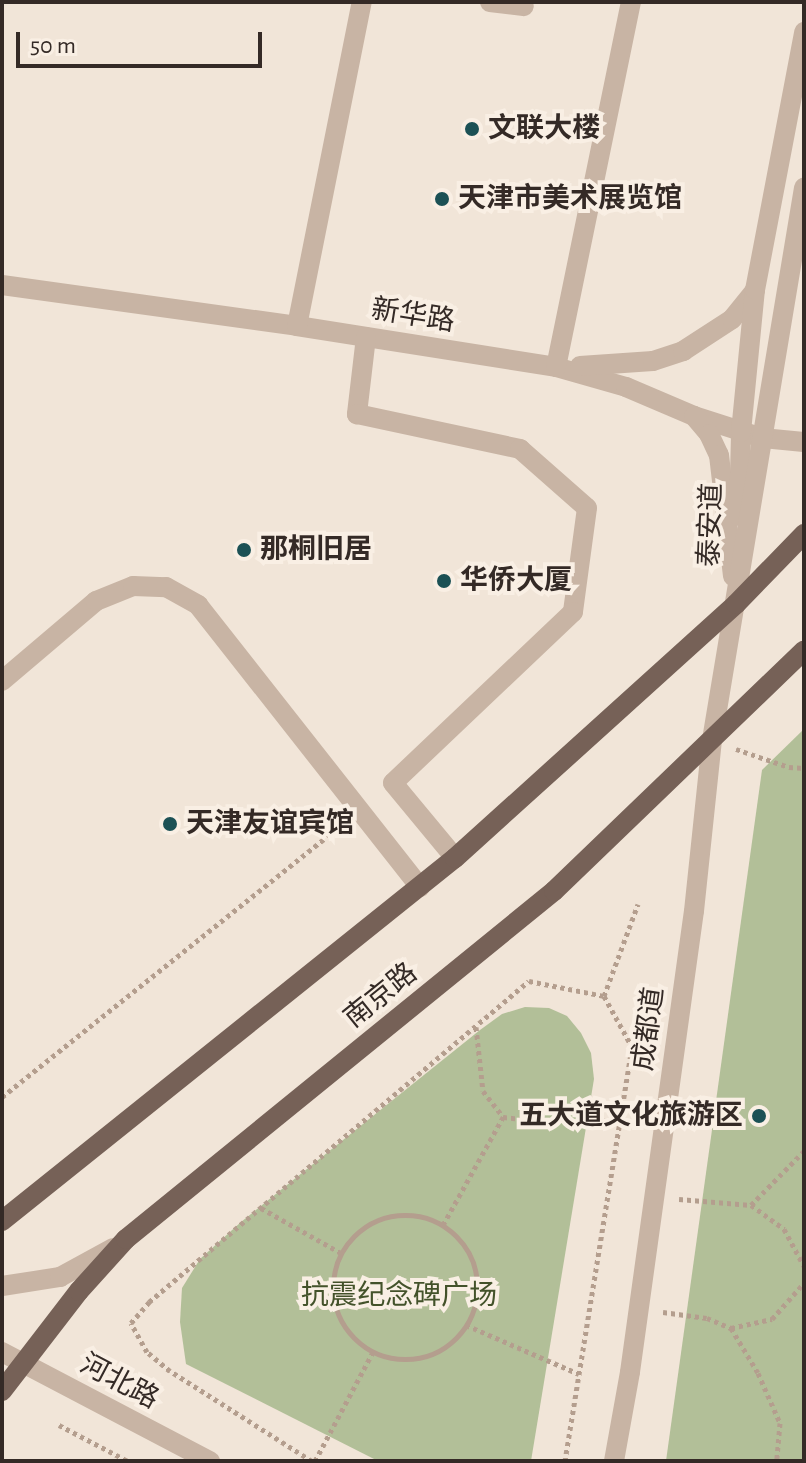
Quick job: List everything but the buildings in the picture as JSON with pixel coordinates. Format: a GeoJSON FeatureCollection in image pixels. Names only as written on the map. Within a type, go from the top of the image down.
{"type":"FeatureCollection","features":[{"type":"Feature","properties":{"kind":"main road"},"geometry":{"type":"LineString","coordinates":[[2,1221],[455,858],[736,604],[804,534]]}},
{"type":"Feature","properties":{"kind":"main road","name":"南京路"},"geometry":{"type":"LineString","coordinates":[[2,1391],[79,1291],[126,1239],[554,891],[804,650]]}},
{"type":"Feature","properties":{"kind":"street"},"geometry":{"type":"LineString","coordinates":[[297,326],[362,2]]}},
{"type":"Feature","properties":{"kind":"street"},"geometry":{"type":"LineString","coordinates":[[490,2],[524,6]]}},
{"type":"Feature","properties":{"kind":"street"},"geometry":{"type":"LineString","coordinates":[[631,2],[556,367],[653,361],[683,351],[732,319],[755,290]]}},
{"type":"Feature","properties":{"kind":"street","name":"泰安道"},"geometry":{"type":"LineString","coordinates":[[736,604],[741,432],[755,290],[804,32]]}},
{"type":"Feature","properties":{"kind":"street","name":"泰安道"},"geometry":{"type":"LineString","coordinates":[[736,604],[804,188]]}},
{"type":"Feature","properties":{"kind":"street"},"geometry":{"type":"LineString","coordinates":[[796,231],[804,274]]}},
{"type":"Feature","properties":{"kind":"street","name":"新华路"},"geometry":{"type":"LineString","coordinates":[[2,285],[297,326],[556,367],[626,387],[741,432],[762,438],[804,442]]}},
{"type":"Feature","properties":{"kind":"street"},"geometry":{"type":"LineString","coordinates":[[366,337],[357,414],[520,449],[587,508],[573,612],[393,783],[455,858]]}},
{"type":"Feature","properties":{"kind":"street"},"geometry":{"type":"LineString","coordinates":[[694,416],[709,434],[719,455],[736,604]]}},
{"type":"Feature","properties":{"kind":"street"},"geometry":{"type":"LineString","coordinates":[[2,681],[96,601],[133,586],[166,587],[198,605],[420,887]]}},
{"type":"Feature","properties":{"kind":"street","name":"成都道"},"geometry":{"type":"LineString","coordinates":[[614,1459],[639,1309],[694,911],[712,740],[736,604]]}},
{"type":"Feature","properties":{"kind":"street"},"geometry":{"type":"LineString","coordinates":[[2,1286],[32,1284],[60,1277],[126,1239]]}},
{"type":"Feature","properties":{"kind":"street","name":"河北路"},"geometry":{"type":"LineString","coordinates":[[2,1352],[210,1461]]}},
{"type":"Feature","properties":{"kind":"path"},"geometry":{"type":"LineString","coordinates":[[712,740],[789,767],[804,768]]}},
{"type":"Feature","properties":{"kind":"path"},"geometry":{"type":"LineString","coordinates":[[2,1097],[358,811]]}},
{"type":"Feature","properties":{"kind":"path"},"geometry":{"type":"LineString","coordinates":[[565,1461],[632,1047],[604,996],[638,904]]}},
{"type":"Feature","properties":{"kind":"path"},"geometry":{"type":"LineString","coordinates":[[373,1352],[313,1461],[170,1371],[147,1352],[131,1323],[149,1302],[529,981],[604,996]]}},
{"type":"Feature","properties":{"kind":"path"},"geometry":{"type":"LineString","coordinates":[[476,1027],[483,1091],[503,1117],[547,1122],[620,1120]]}},
{"type":"Feature","properties":{"kind":"path"},"geometry":{"type":"LineString","coordinates":[[443,1225],[503,1117]]}},
{"type":"Feature","properties":{"kind":"path"},"geometry":{"type":"LineString","coordinates":[[751,1205],[804,1151]]}},
{"type":"Feature","properties":{"kind":"path"},"geometry":{"type":"LineString","coordinates":[[654,1197],[751,1205],[784,1229],[804,1266]]}},
{"type":"Feature","properties":{"kind":"path"},"geometry":{"type":"LineString","coordinates":[[261,1208],[341,1253]]}},
{"type":"Feature","properties":{"kind":"path"},"geometry":{"type":"LineString","coordinates":[[395,1215],[420,1216],[443,1225],[462,1241],[473,1263],[477,1287],[474,1309],[466,1325],[446,1346],[425,1357],[402,1360],[373,1352],[359,1344],[343,1327],[334,1305],[332,1282],[341,1253],[352,1237],[372,1222],[395,1215]]}},
{"type":"Feature","properties":{"kind":"path"},"geometry":{"type":"LineString","coordinates":[[639,1309],[707,1318],[731,1328],[772,1319],[804,1283]]}},
{"type":"Feature","properties":{"kind":"path"},"geometry":{"type":"LineString","coordinates":[[466,1325],[579,1374]]}},
{"type":"Feature","properties":{"kind":"path"},"geometry":{"type":"LineString","coordinates":[[731,1328],[758,1373],[780,1423],[777,1461]]}},
{"type":"Feature","properties":{"kind":"path"},"geometry":{"type":"LineString","coordinates":[[59,1425],[128,1461]]}},
{"type":"Feature","properties":{"kind":"green space","name":"五大道文化旅游区"},"geometry":{"type":"Polygon","coordinates":[[[804,729],[804,1461],[666,1461],[762,770],[804,729]]]}},
{"type":"Feature","properties":{"kind":"green space","name":"抗震纪念碑广场"},"geometry":{"type":"Polygon","coordinates":[[[525,1007],[549,1008],[567,1016],[581,1033],[591,1053],[594,1079],[531,1461],[378,1461],[186,1364],[180,1322],[182,1288],[200,1259],[241,1222],[480,1030],[502,1014],[525,1007]]]}},
{"type":"Feature","properties":{"kind":"place","name":"文联大楼"},"geometry":{"type":"Point","coordinates":[472,129]}},
{"type":"Feature","properties":{"kind":"place","name":"天津市美术展览馆"},"geometry":{"type":"Point","coordinates":[442,199]}},
{"type":"Feature","properties":{"kind":"place","name":"那桐旧居"},"geometry":{"type":"Point","coordinates":[244,550]}},
{"type":"Feature","properties":{"kind":"place","name":"华侨大厦"},"geometry":{"type":"Point","coordinates":[444,581]}},
{"type":"Feature","properties":{"kind":"place","name":"天津友谊宾馆"},"geometry":{"type":"Point","coordinates":[170,824]}},
{"type":"Feature","properties":{"kind":"place","name":"五大道文化旅游区"},"geometry":{"type":"Point","coordinates":[759,1116]}}]}
